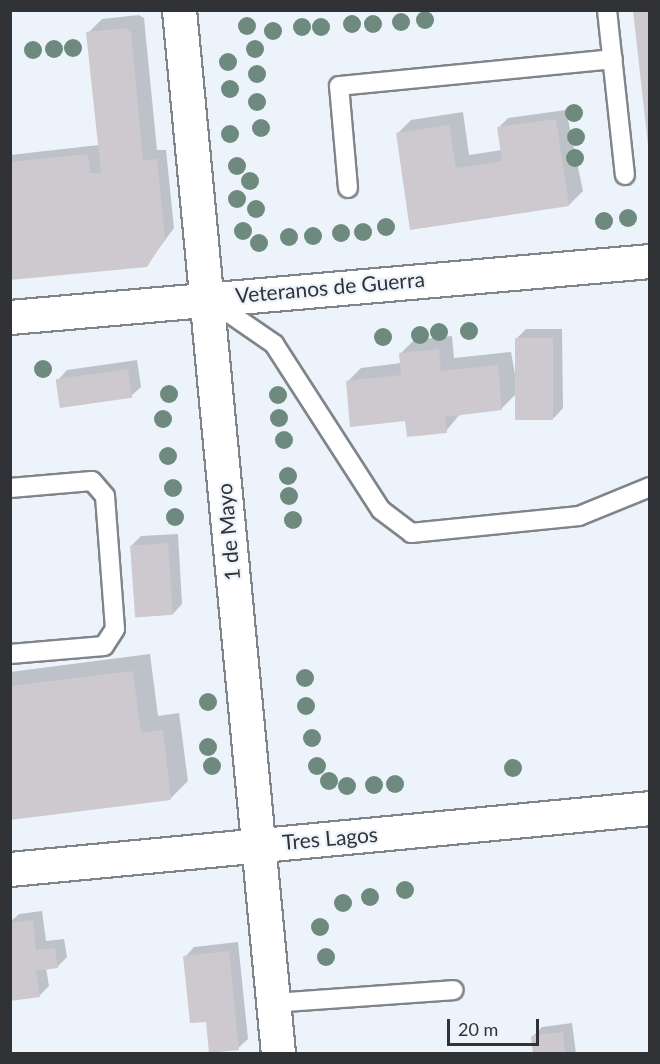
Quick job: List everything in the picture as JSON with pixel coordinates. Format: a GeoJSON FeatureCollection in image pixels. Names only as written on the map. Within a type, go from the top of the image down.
{"type":"FeatureCollection","features":[{"type":"Feature","properties":{"kind":"street","name":"1 de Mayo"},"geometry":{"type":"LineString","coordinates":[[179,10],[278,1053]]}},
{"type":"Feature","properties":{"kind":"street","name":"Veteranos de Guerra"},"geometry":{"type":"LineString","coordinates":[[10,317],[206,297],[650,261]]}},
{"type":"Feature","properties":{"kind":"street","name":"Tres Lagos"},"geometry":{"type":"LineString","coordinates":[[10,869],[650,808]]}},
{"type":"Feature","properties":{"kind":"lane"},"geometry":{"type":"LineString","coordinates":[[607,10],[625,175]]}},
{"type":"Feature","properties":{"kind":"lane"},"geometry":{"type":"LineString","coordinates":[[348,189],[339,86],[613,59]]}},
{"type":"Feature","properties":{"kind":"lane"},"geometry":{"type":"LineString","coordinates":[[206,297],[274,344],[381,510],[411,533],[579,516],[650,487]]}},
{"type":"Feature","properties":{"kind":"lane"},"geometry":{"type":"LineString","coordinates":[[10,488],[92,481],[105,496],[115,629],[104,646],[10,654]]}},
{"type":"Feature","properties":{"kind":"lane"},"geometry":{"type":"LineString","coordinates":[[273,1004],[454,990]]}},
{"type":"Feature","properties":{"kind":"building"},"geometry":{"type":"Polygon","coordinates":[[[633,10],[650,10],[650,145],[648,145],[633,10]]]}},
{"type":"Feature","properties":{"kind":"building"},"geometry":{"type":"Polygon","coordinates":[[[125,28],[131,32],[143,160],[157,159],[165,239],[147,267],[10,280],[10,162],[88,154],[90,173],[101,173],[86,32],[125,28]]]}},
{"type":"Feature","properties":{"kind":"building"},"geometry":{"type":"Polygon","coordinates":[[[556,119],[569,206],[410,230],[396,133],[449,125],[456,168],[502,161],[497,127],[556,119]]]}},
{"type":"Feature","properties":{"kind":"building"},"geometry":{"type":"Polygon","coordinates":[[[515,338],[553,338],[553,420],[515,420],[515,338]]]}},
{"type":"Feature","properties":{"kind":"building"},"geometry":{"type":"Polygon","coordinates":[[[439,349],[441,371],[498,365],[502,410],[445,417],[447,433],[407,437],[405,421],[350,427],[346,381],[401,375],[399,353],[439,349]]]}},
{"type":"Feature","properties":{"kind":"building"},"geometry":{"type":"Polygon","coordinates":[[[128,369],[132,398],[60,408],[56,379],[128,369]]]}},
{"type":"Feature","properties":{"kind":"building"},"geometry":{"type":"Polygon","coordinates":[[[168,543],[173,615],[135,617],[130,546],[168,543]]]}},
{"type":"Feature","properties":{"kind":"building"},"geometry":{"type":"Polygon","coordinates":[[[133,671],[141,733],[163,730],[171,800],[10,820],[10,686],[133,671]]]}},
{"type":"Feature","properties":{"kind":"building"},"geometry":{"type":"Polygon","coordinates":[[[33,920],[36,950],[55,948],[58,968],[36,971],[40,997],[10,1001],[10,923],[33,920]]]}},
{"type":"Feature","properties":{"kind":"building"},"geometry":{"type":"Polygon","coordinates":[[[229,951],[239,1050],[209,1053],[206,1022],[190,1023],[183,956],[229,951]]]}},
{"type":"Feature","properties":{"kind":"building"},"geometry":{"type":"Polygon","coordinates":[[[563,1032],[565,1054],[533,1054],[531,1036],[563,1032]]]}}]}
